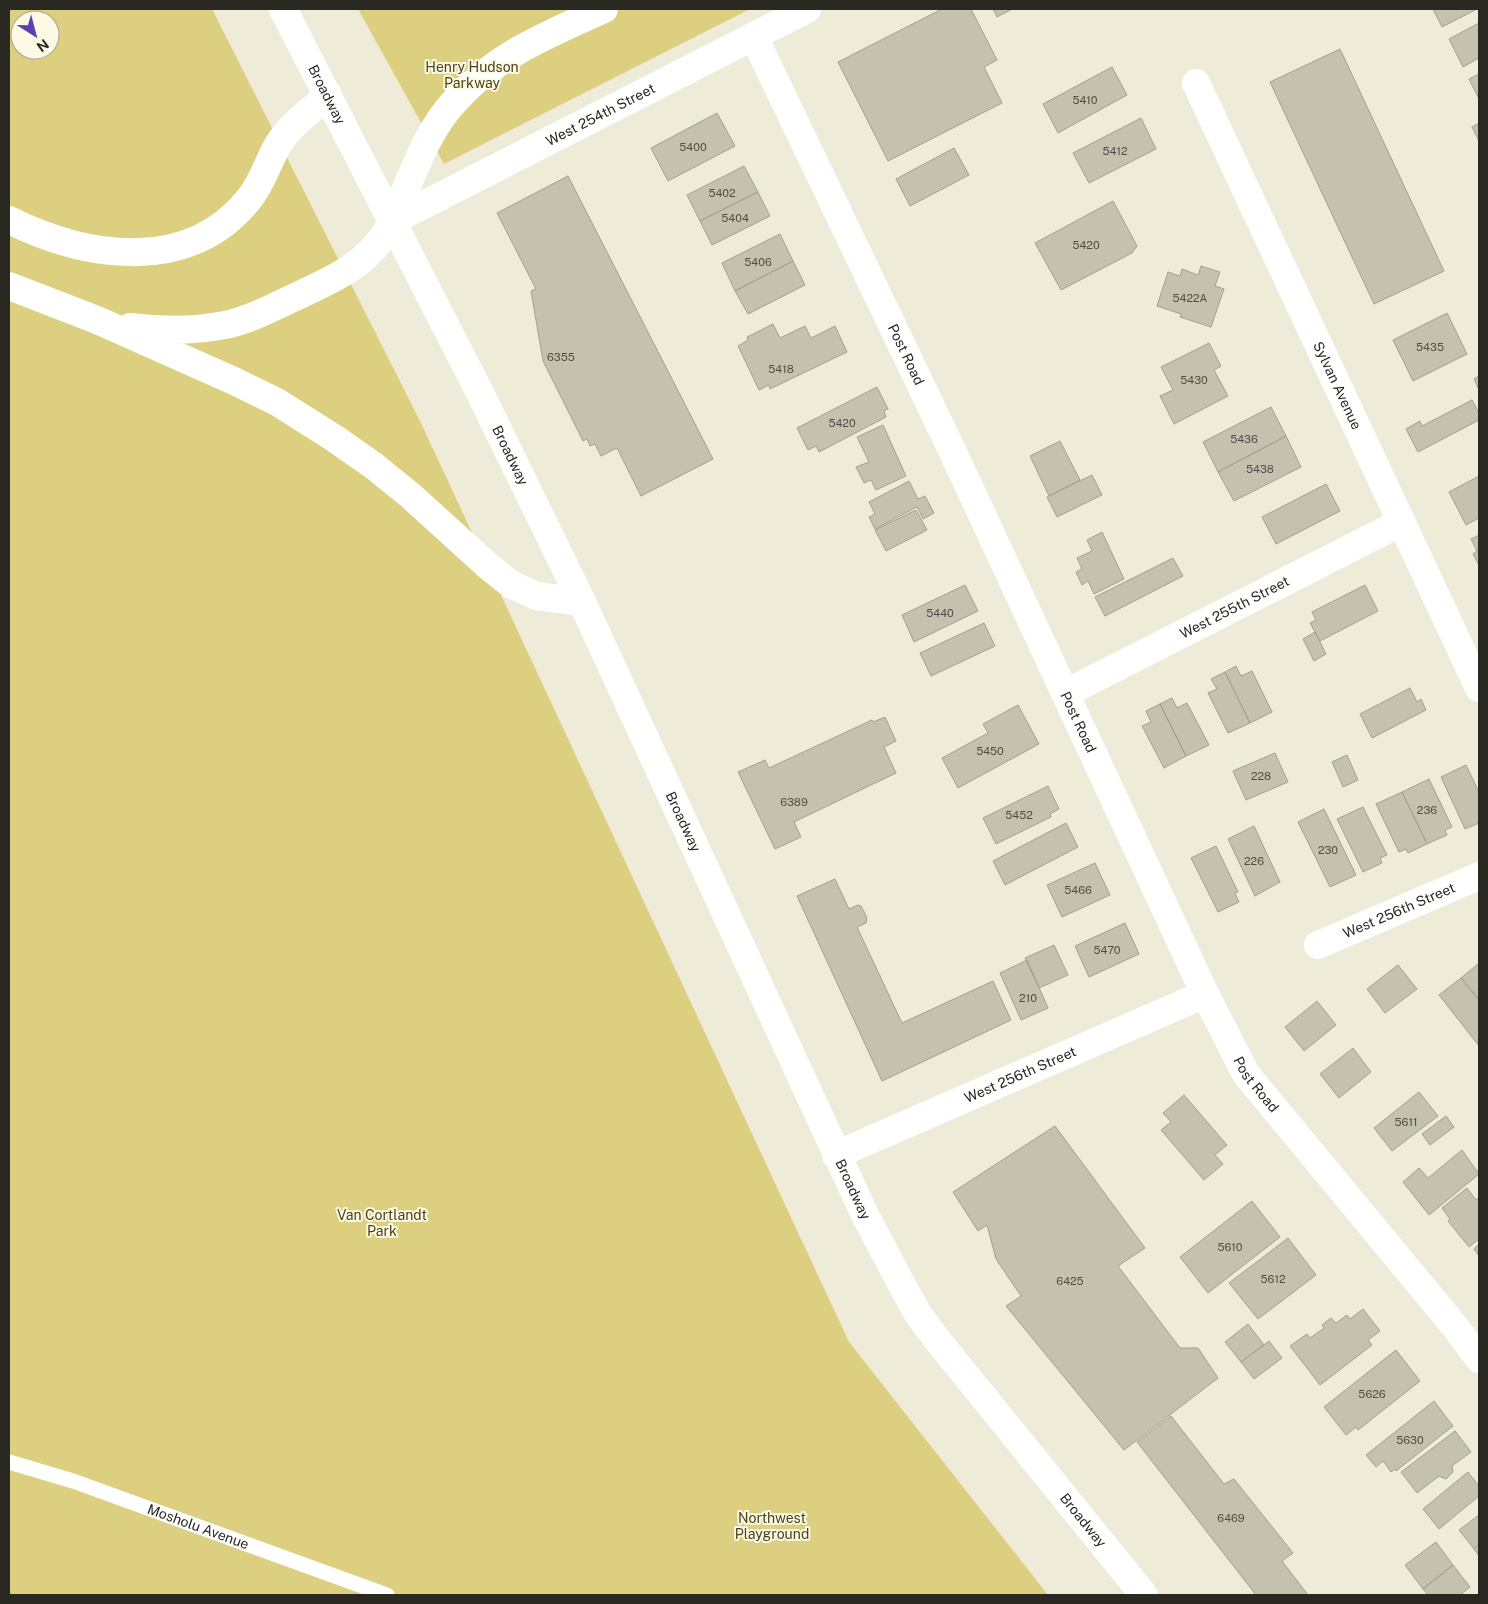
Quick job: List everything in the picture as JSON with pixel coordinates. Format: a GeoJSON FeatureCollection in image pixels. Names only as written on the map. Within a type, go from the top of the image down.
{"type":"FeatureCollection","features":[{"type":"Feature","properties":{"kind":"main road","name":"Broadway"},"geometry":{"type":"LineString","coordinates":[[283,9],[483,400],[582,602],[836,1155],[887,1259],[918,1314],[961,1370],[1144,1595]]}},
{"type":"Feature","properties":{"kind":"main road"},"geometry":{"type":"LineString","coordinates":[[97,320],[126,327],[159,330],[208,328],[240,321],[272,308],[348,270],[371,252],[381,240],[392,221],[431,134],[453,103],[466,89],[499,61],[519,48],[604,9]]}},
{"type":"Feature","properties":{"kind":"main road","name":"West 254th Street"},"geometry":{"type":"LineString","coordinates":[[392,221],[807,9]]}},
{"type":"Feature","properties":{"kind":"main road","name":"Post Road"},"geometry":{"type":"LineString","coordinates":[[754,36],[950,446],[1205,994],[1246,1074],[1456,1328],[1479,1359]]}},
{"type":"Feature","properties":{"kind":"main road","name":"Sylvan Avenue"},"geometry":{"type":"LineString","coordinates":[[1196,83],[1479,688]]}},
{"type":"Feature","properties":{"kind":"main road"},"geometry":{"type":"LineString","coordinates":[[9,220],[47,237],[84,247],[104,250],[158,251],[189,243],[204,237],[241,209],[259,185],[282,140],[290,129],[328,95]]}},
{"type":"Feature","properties":{"kind":"main road"},"geometry":{"type":"LineString","coordinates":[[9,286],[97,320],[234,380],[276,402],[356,452],[393,481],[500,576],[520,589],[537,596],[582,602]]}},
{"type":"Feature","properties":{"kind":"main road","name":"West 255th Street"},"geometry":{"type":"LineString","coordinates":[[1066,693],[1402,522]]}},
{"type":"Feature","properties":{"kind":"main road","name":"West 256th Street"},"geometry":{"type":"LineString","coordinates":[[1318,945],[1479,876]]}},
{"type":"Feature","properties":{"kind":"main road","name":"West 256th Street"},"geometry":{"type":"LineString","coordinates":[[836,1155],[1205,994]]}},
{"type":"Feature","properties":{"kind":"lane","name":"Mosholu Avenue"},"geometry":{"type":"LineString","coordinates":[[9,1462],[73,1481],[351,1589],[387,1595]]}},
{"type":"Feature","properties":{"kind":"green space","name":"Van Cortlandt Park"},"geometry":{"type":"Polygon","coordinates":[[[9,9],[212,9],[420,421],[849,1342],[1048,1595],[9,1595],[9,9]]]}},
{"type":"Feature","properties":{"kind":"green space","name":"Henry Hudson Parkway"},"geometry":{"type":"Polygon","coordinates":[[[358,9],[750,9],[444,164],[358,9]]]}},
{"type":"Feature","properties":{"kind":"building"},"geometry":{"type":"Polygon","coordinates":[[[942,9],[971,9],[997,60],[984,67],[1002,103],[888,161],[838,62],[942,9]]]}},
{"type":"Feature","properties":{"kind":"building"},"geometry":{"type":"Polygon","coordinates":[[[993,9],[1012,9],[997,17],[993,9]]]}},
{"type":"Feature","properties":{"kind":"building"},"geometry":{"type":"Polygon","coordinates":[[[1433,9],[1477,9],[1442,27],[1433,9]]]}},
{"type":"Feature","properties":{"kind":"building"},"geometry":{"type":"Polygon","coordinates":[[[1479,23],[1479,58],[1463,67],[1449,39],[1479,23]]]}},
{"type":"Feature","properties":{"kind":"building"},"geometry":{"type":"Polygon","coordinates":[[[1340,49],[1444,271],[1374,304],[1270,82],[1340,49]]]}},
{"type":"Feature","properties":{"kind":"building"},"geometry":{"type":"Polygon","coordinates":[[[1112,67],[1127,95],[1058,133],[1043,104],[1112,67]]]}},
{"type":"Feature","properties":{"kind":"building"},"geometry":{"type":"Polygon","coordinates":[[[1479,74],[1479,99],[1469,79],[1479,74]]]}},
{"type":"Feature","properties":{"kind":"building"},"geometry":{"type":"Polygon","coordinates":[[[717,113],[735,146],[668,181],[651,148],[717,113]]]}},
{"type":"Feature","properties":{"kind":"building"},"geometry":{"type":"Polygon","coordinates":[[[1141,118],[1156,149],[1089,183],[1073,153],[1141,118]]]}},
{"type":"Feature","properties":{"kind":"building"},"geometry":{"type":"Polygon","coordinates":[[[1479,123],[1479,141],[1472,127],[1479,123]]]}},
{"type":"Feature","properties":{"kind":"building"},"geometry":{"type":"Polygon","coordinates":[[[954,148],[969,175],[910,206],[896,179],[954,148]]]}},
{"type":"Feature","properties":{"kind":"building"},"geometry":{"type":"Polygon","coordinates":[[[744,166],[758,192],[700,221],[687,195],[744,166]]]}},
{"type":"Feature","properties":{"kind":"building"},"geometry":{"type":"Polygon","coordinates":[[[568,176],[713,459],[641,496],[617,448],[601,456],[595,444],[590,446],[587,439],[583,441],[543,361],[531,291],[536,289],[497,213],[568,176]]]}},
{"type":"Feature","properties":{"kind":"building"},"geometry":{"type":"Polygon","coordinates":[[[758,192],[770,216],[712,245],[700,221],[758,192]]]}},
{"type":"Feature","properties":{"kind":"building"},"geometry":{"type":"Polygon","coordinates":[[[1113,201],[1137,246],[1132,253],[1061,290],[1035,243],[1113,201]]]}},
{"type":"Feature","properties":{"kind":"building"},"geometry":{"type":"Polygon","coordinates":[[[780,234],[793,261],[735,291],[722,263],[780,234]]]}},
{"type":"Feature","properties":{"kind":"building"},"geometry":{"type":"Polygon","coordinates":[[[793,261],[805,285],[748,314],[735,291],[793,261]]]}},
{"type":"Feature","properties":{"kind":"building"},"geometry":{"type":"Polygon","coordinates":[[[1201,266],[1220,272],[1215,286],[1224,289],[1211,327],[1180,317],[1181,314],[1157,306],[1168,272],[1180,276],[1182,269],[1198,275],[1201,266]]]}},
{"type":"Feature","properties":{"kind":"building"},"geometry":{"type":"Polygon","coordinates":[[[1447,313],[1467,354],[1413,381],[1393,340],[1447,313]]]}},
{"type":"Feature","properties":{"kind":"building"},"geometry":{"type":"Polygon","coordinates":[[[773,324],[780,338],[805,326],[811,338],[835,326],[847,352],[770,389],[769,385],[759,390],[738,346],[748,340],[747,337],[773,324]]]}},
{"type":"Feature","properties":{"kind":"building"},"geometry":{"type":"Polygon","coordinates":[[[1209,343],[1221,366],[1214,370],[1228,396],[1174,424],[1160,396],[1173,390],[1161,367],[1209,343]]]}},
{"type":"Feature","properties":{"kind":"building"},"geometry":{"type":"Polygon","coordinates":[[[1479,376],[1479,390],[1474,379],[1479,376]]]}},
{"type":"Feature","properties":{"kind":"building"},"geometry":{"type":"Polygon","coordinates":[[[877,387],[888,409],[884,411],[886,417],[819,452],[816,446],[808,450],[797,428],[877,387]]]}},
{"type":"Feature","properties":{"kind":"building"},"geometry":{"type":"Polygon","coordinates":[[[1472,400],[1479,413],[1479,420],[1418,452],[1406,429],[1420,421],[1422,426],[1472,400]]]}},
{"type":"Feature","properties":{"kind":"building"},"geometry":{"type":"Polygon","coordinates":[[[1271,407],[1286,436],[1218,472],[1203,442],[1271,407]]]}},
{"type":"Feature","properties":{"kind":"building"},"geometry":{"type":"Polygon","coordinates":[[[883,425],[906,476],[876,490],[871,480],[864,483],[856,467],[869,462],[857,437],[883,425]]]}},
{"type":"Feature","properties":{"kind":"building"},"geometry":{"type":"Polygon","coordinates":[[[1286,436],[1301,467],[1234,501],[1218,472],[1286,436]]]}},
{"type":"Feature","properties":{"kind":"building"},"geometry":{"type":"Polygon","coordinates":[[[1060,441],[1080,480],[1049,496],[1030,456],[1060,441]]]}},
{"type":"Feature","properties":{"kind":"building"},"geometry":{"type":"Polygon","coordinates":[[[1092,475],[1102,495],[1057,517],[1047,497],[1092,475]]]}},
{"type":"Feature","properties":{"kind":"building"},"geometry":{"type":"Polygon","coordinates":[[[1479,476],[1479,518],[1466,525],[1449,492],[1479,476]]]}},
{"type":"Feature","properties":{"kind":"building"},"geometry":{"type":"Polygon","coordinates":[[[909,481],[918,499],[925,496],[934,513],[923,519],[917,507],[875,529],[869,517],[875,514],[869,502],[909,481]]]}},
{"type":"Feature","properties":{"kind":"building"},"geometry":{"type":"Polygon","coordinates":[[[1326,484],[1340,511],[1276,544],[1262,517],[1326,484]]]}},
{"type":"Feature","properties":{"kind":"building"},"geometry":{"type":"Polygon","coordinates":[[[916,510],[927,530],[886,551],[875,530],[916,510]]]}},
{"type":"Feature","properties":{"kind":"building"},"geometry":{"type":"Polygon","coordinates":[[[1102,532],[1124,579],[1094,594],[1088,581],[1082,585],[1076,572],[1082,569],[1077,558],[1092,551],[1087,540],[1102,532]]]}},
{"type":"Feature","properties":{"kind":"building"},"geometry":{"type":"Polygon","coordinates":[[[1479,535],[1479,565],[1473,554],[1477,551],[1471,539],[1479,535]]]}},
{"type":"Feature","properties":{"kind":"building"},"geometry":{"type":"Polygon","coordinates":[[[1173,558],[1183,576],[1105,616],[1095,597],[1173,558]]]}},
{"type":"Feature","properties":{"kind":"building"},"geometry":{"type":"Polygon","coordinates":[[[965,585],[978,611],[914,642],[902,615],[965,585]]]}},
{"type":"Feature","properties":{"kind":"building"},"geometry":{"type":"Polygon","coordinates":[[[1365,585],[1378,611],[1320,641],[1310,623],[1316,620],[1312,612],[1365,585]]]}},
{"type":"Feature","properties":{"kind":"building"},"geometry":{"type":"Polygon","coordinates":[[[984,623],[995,646],[931,676],[920,653],[984,623]]]}},
{"type":"Feature","properties":{"kind":"building"},"geometry":{"type":"Polygon","coordinates":[[[1315,632],[1326,654],[1314,661],[1303,639],[1315,632]]]}},
{"type":"Feature","properties":{"kind":"building"},"geometry":{"type":"Polygon","coordinates":[[[1236,666],[1241,676],[1252,671],[1272,712],[1250,723],[1225,672],[1236,666]]]}},
{"type":"Feature","properties":{"kind":"building"},"geometry":{"type":"Polygon","coordinates":[[[1225,672],[1250,723],[1228,733],[1208,693],[1217,689],[1211,679],[1225,672]]]}},
{"type":"Feature","properties":{"kind":"building"},"geometry":{"type":"Polygon","coordinates":[[[1410,688],[1417,702],[1421,699],[1426,710],[1372,738],[1360,714],[1410,688]]]}},
{"type":"Feature","properties":{"kind":"building"},"geometry":{"type":"Polygon","coordinates":[[[1172,698],[1177,708],[1187,703],[1209,745],[1186,756],[1160,704],[1172,698]]]}},
{"type":"Feature","properties":{"kind":"building"},"geometry":{"type":"Polygon","coordinates":[[[1160,704],[1186,756],[1164,768],[1142,726],[1151,722],[1146,711],[1160,704]]]}},
{"type":"Feature","properties":{"kind":"building"},"geometry":{"type":"Polygon","coordinates":[[[1018,705],[1039,744],[958,788],[942,758],[988,733],[983,724],[1018,705]]]}},
{"type":"Feature","properties":{"kind":"building"},"geometry":{"type":"Polygon","coordinates":[[[885,717],[896,741],[884,747],[896,773],[794,822],[801,837],[775,849],[738,772],[765,760],[769,768],[872,720],[873,722],[885,717]]]}},
{"type":"Feature","properties":{"kind":"building"},"geometry":{"type":"Polygon","coordinates":[[[1275,753],[1288,782],[1246,800],[1233,771],[1275,753]]]}},
{"type":"Feature","properties":{"kind":"building"},"geometry":{"type":"Polygon","coordinates":[[[1347,755],[1358,780],[1343,787],[1332,762],[1347,755]]]}},
{"type":"Feature","properties":{"kind":"building"},"geometry":{"type":"Polygon","coordinates":[[[1466,765],[1479,792],[1479,823],[1465,829],[1441,777],[1466,765]]]}},
{"type":"Feature","properties":{"kind":"building"},"geometry":{"type":"Polygon","coordinates":[[[1429,779],[1452,827],[1445,830],[1447,835],[1427,844],[1402,792],[1429,779]]]}},
{"type":"Feature","properties":{"kind":"building"},"geometry":{"type":"Polygon","coordinates":[[[1048,786],[1059,809],[1050,814],[1051,817],[996,844],[983,818],[1048,786]]]}},
{"type":"Feature","properties":{"kind":"building"},"geometry":{"type":"Polygon","coordinates":[[[1402,792],[1427,844],[1408,853],[1406,849],[1399,852],[1376,804],[1402,792]]]}},
{"type":"Feature","properties":{"kind":"building"},"geometry":{"type":"Polygon","coordinates":[[[1363,807],[1387,855],[1380,858],[1382,863],[1363,872],[1337,819],[1363,807]]]}},
{"type":"Feature","properties":{"kind":"building"},"geometry":{"type":"Polygon","coordinates":[[[1324,809],[1356,875],[1330,887],[1298,822],[1324,809]]]}},
{"type":"Feature","properties":{"kind":"building"},"geometry":{"type":"Polygon","coordinates":[[[1066,823],[1078,847],[1005,885],[993,861],[1066,823]]]}},
{"type":"Feature","properties":{"kind":"building"},"geometry":{"type":"Polygon","coordinates":[[[1254,826],[1280,882],[1255,896],[1228,839],[1254,826]]]}},
{"type":"Feature","properties":{"kind":"building"},"geometry":{"type":"Polygon","coordinates":[[[1216,846],[1238,892],[1235,893],[1239,902],[1218,912],[1191,858],[1216,846]]]}},
{"type":"Feature","properties":{"kind":"building"},"geometry":{"type":"Polygon","coordinates":[[[1095,863],[1110,895],[1062,917],[1047,885],[1095,863]]]}},
{"type":"Feature","properties":{"kind":"building"},"geometry":{"type":"Polygon","coordinates":[[[835,879],[849,909],[858,905],[861,906],[867,918],[866,923],[857,927],[902,1023],[993,981],[1011,1020],[882,1081],[797,896],[835,879]]]}},
{"type":"Feature","properties":{"kind":"building"},"geometry":{"type":"Polygon","coordinates":[[[1125,923],[1139,954],[1089,977],[1075,946],[1125,923]]]}},
{"type":"Feature","properties":{"kind":"building"},"geometry":{"type":"Polygon","coordinates":[[[1054,945],[1068,975],[1039,988],[1025,958],[1054,945]]]}},
{"type":"Feature","properties":{"kind":"building"},"geometry":{"type":"Polygon","coordinates":[[[1027,960],[1048,1008],[1021,1020],[1000,973],[1027,960]]]}},
{"type":"Feature","properties":{"kind":"building"},"geometry":{"type":"Polygon","coordinates":[[[1479,963],[1479,1000],[1461,978],[1479,963]]]}},
{"type":"Feature","properties":{"kind":"building"},"geometry":{"type":"Polygon","coordinates":[[[1398,965],[1417,989],[1385,1013],[1367,989],[1398,965]]]}},
{"type":"Feature","properties":{"kind":"building"},"geometry":{"type":"Polygon","coordinates":[[[1461,978],[1479,1000],[1479,1046],[1439,995],[1461,978]]]}},
{"type":"Feature","properties":{"kind":"building"},"geometry":{"type":"Polygon","coordinates":[[[1317,1001],[1336,1025],[1304,1051],[1285,1027],[1317,1001]]]}},
{"type":"Feature","properties":{"kind":"building"},"geometry":{"type":"Polygon","coordinates":[[[1353,1048],[1371,1072],[1339,1098],[1320,1074],[1353,1048]]]}},
{"type":"Feature","properties":{"kind":"building"},"geometry":{"type":"Polygon","coordinates":[[[1419,1092],[1438,1116],[1392,1151],[1374,1128],[1419,1092]]]}},
{"type":"Feature","properties":{"kind":"building"},"geometry":{"type":"Polygon","coordinates":[[[1184,1095],[1227,1145],[1215,1155],[1223,1164],[1204,1180],[1161,1130],[1171,1122],[1163,1113],[1184,1095]]]}},
{"type":"Feature","properties":{"kind":"building"},"geometry":{"type":"Polygon","coordinates":[[[1446,1116],[1454,1127],[1430,1145],[1422,1134],[1446,1116]]]}},
{"type":"Feature","properties":{"kind":"building"},"geometry":{"type":"Polygon","coordinates":[[[1055,1126],[1145,1248],[1118,1266],[1180,1348],[1198,1348],[1218,1378],[1124,1450],[1006,1306],[1021,1296],[996,1259],[987,1225],[978,1231],[953,1192],[1055,1126]]]}},
{"type":"Feature","properties":{"kind":"building"},"geometry":{"type":"Polygon","coordinates":[[[1462,1150],[1479,1174],[1429,1215],[1403,1182],[1419,1168],[1428,1178],[1462,1150]]]}},
{"type":"Feature","properties":{"kind":"building"},"geometry":{"type":"Polygon","coordinates":[[[1467,1188],[1476,1200],[1479,1197],[1479,1239],[1469,1247],[1448,1221],[1450,1219],[1442,1208],[1467,1188]]]}},
{"type":"Feature","properties":{"kind":"building"},"geometry":{"type":"Polygon","coordinates":[[[1252,1201],[1280,1237],[1208,1293],[1180,1257],[1252,1201]]]}},
{"type":"Feature","properties":{"kind":"building"},"geometry":{"type":"Polygon","coordinates":[[[1288,1238],[1316,1275],[1258,1319],[1229,1283],[1288,1238]]]}},
{"type":"Feature","properties":{"kind":"building"},"geometry":{"type":"Polygon","coordinates":[[[1479,1244],[1479,1256],[1474,1249],[1479,1244]]]}},
{"type":"Feature","properties":{"kind":"building"},"geometry":{"type":"Polygon","coordinates":[[[1363,1309],[1380,1331],[1368,1340],[1372,1345],[1320,1385],[1290,1346],[1307,1334],[1310,1338],[1324,1328],[1322,1325],[1331,1318],[1336,1323],[1347,1315],[1350,1319],[1363,1309]]]}},
{"type":"Feature","properties":{"kind":"building"},"geometry":{"type":"Polygon","coordinates":[[[1248,1324],[1264,1345],[1241,1362],[1225,1342],[1248,1324]]]}},
{"type":"Feature","properties":{"kind":"building"},"geometry":{"type":"Polygon","coordinates":[[[1269,1341],[1282,1358],[1254,1379],[1241,1362],[1269,1341]]]}},
{"type":"Feature","properties":{"kind":"building"},"geometry":{"type":"Polygon","coordinates":[[[1396,1350],[1420,1381],[1358,1430],[1356,1427],[1346,1435],[1324,1407],[1396,1350]]]}},
{"type":"Feature","properties":{"kind":"building"},"geometry":{"type":"Polygon","coordinates":[[[1434,1401],[1453,1426],[1396,1471],[1395,1469],[1391,1472],[1383,1461],[1376,1467],[1366,1455],[1434,1401]]]}},
{"type":"Feature","properties":{"kind":"building"},"geometry":{"type":"Polygon","coordinates":[[[1171,1416],[1224,1484],[1234,1479],[1293,1553],[1282,1561],[1308,1595],[1256,1595],[1137,1442],[1171,1416]]]}},
{"type":"Feature","properties":{"kind":"building"},"geometry":{"type":"Polygon","coordinates":[[[1455,1431],[1471,1452],[1452,1466],[1453,1472],[1446,1479],[1439,1476],[1417,1493],[1401,1472],[1455,1431]]]}},
{"type":"Feature","properties":{"kind":"building"},"geometry":{"type":"Polygon","coordinates":[[[1468,1472],[1479,1486],[1479,1496],[1439,1529],[1423,1509],[1468,1472]]]}},
{"type":"Feature","properties":{"kind":"building"},"geometry":{"type":"Polygon","coordinates":[[[1479,1515],[1479,1544],[1474,1549],[1459,1530],[1479,1515]]]}},
{"type":"Feature","properties":{"kind":"building"},"geometry":{"type":"Polygon","coordinates":[[[1436,1542],[1453,1565],[1423,1589],[1405,1565],[1436,1542]]]}},
{"type":"Feature","properties":{"kind":"building"},"geometry":{"type":"Polygon","coordinates":[[[1479,1544],[1479,1556],[1474,1549],[1479,1544]]]}},
{"type":"Feature","properties":{"kind":"building"},"geometry":{"type":"Polygon","coordinates":[[[1453,1565],[1470,1587],[1460,1595],[1428,1595],[1423,1589],[1453,1565]]]}},
{"type":"Feature","properties":{"kind":"park label","name":"Northwest Playground"},"geometry":{"type":"Point","coordinates":[772,1526]}}]}
